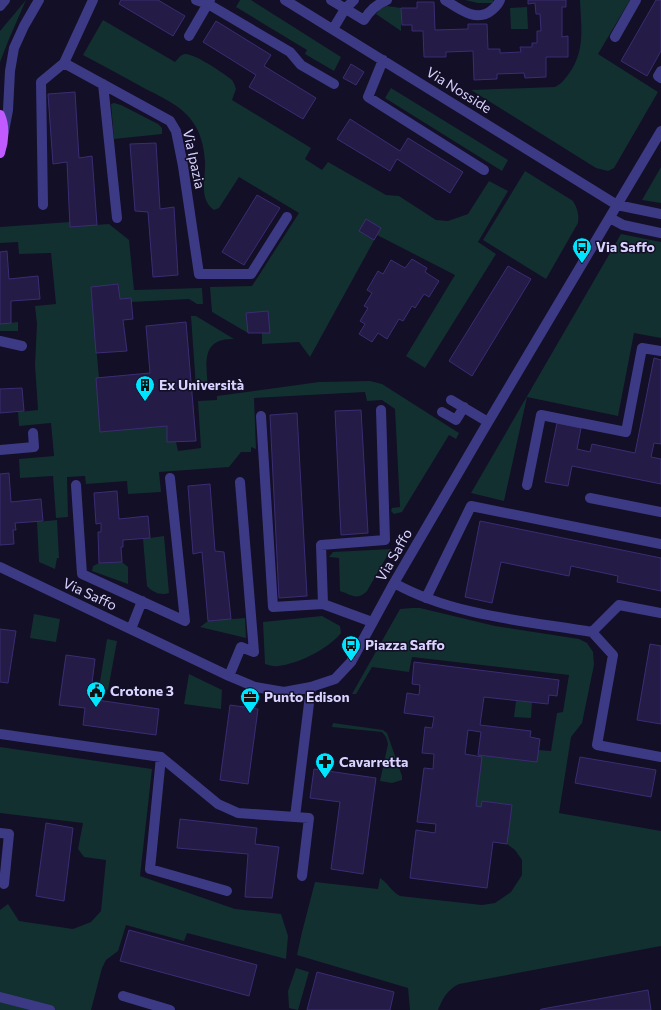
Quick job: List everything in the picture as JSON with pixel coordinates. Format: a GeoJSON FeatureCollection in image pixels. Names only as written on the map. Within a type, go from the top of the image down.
{"type":"FeatureCollection","features":[{"type":"Feature","properties":{"kind":"main road"},"geometry":{"type":"LineString","coordinates":[[0,115],[2,119],[3,137],[0,153]]}},
{"type":"Feature","properties":{"kind":"street"},"geometry":{"type":"LineString","coordinates":[[0,6],[5,0]]}},
{"type":"Feature","properties":{"kind":"street"},"geometry":{"type":"LineString","coordinates":[[3,137],[8,110],[10,71],[14,48],[24,26],[39,0]]}},
{"type":"Feature","properties":{"kind":"street"},"geometry":{"type":"LineString","coordinates":[[43,205],[41,82],[64,63],[93,0]]}},
{"type":"Feature","properties":{"kind":"street"},"geometry":{"type":"LineString","coordinates":[[196,0],[209,2],[290,52],[301,65],[334,84]]}},
{"type":"Feature","properties":{"kind":"street","name":"Via Nosside"},"geometry":{"type":"LineString","coordinates":[[285,0],[617,205]]}},
{"type":"Feature","properties":{"kind":"street"},"geometry":{"type":"LineString","coordinates":[[331,0],[364,20],[370,11],[377,5],[387,0]]}},
{"type":"Feature","properties":{"kind":"street"},"geometry":{"type":"LineString","coordinates":[[333,29],[345,9],[354,0]]}},
{"type":"Feature","properties":{"kind":"street"},"geometry":{"type":"LineString","coordinates":[[445,0],[466,13],[478,16],[488,14],[498,5],[500,0]]}},
{"type":"Feature","properties":{"kind":"street"},"geometry":{"type":"LineString","coordinates":[[614,37],[636,0]]}},
{"type":"Feature","properties":{"kind":"street"},"geometry":{"type":"LineString","coordinates":[[189,36],[209,2]]}},
{"type":"Feature","properties":{"kind":"street"},"geometry":{"type":"LineString","coordinates":[[383,60],[368,97],[484,170]]}},
{"type":"Feature","properties":{"kind":"street","name":"Via Ipazia"},"geometry":{"type":"LineString","coordinates":[[64,63],[170,121],[176,131],[183,166],[199,274],[251,274],[287,217]]}},
{"type":"Feature","properties":{"kind":"street"},"geometry":{"type":"LineString","coordinates":[[661,71],[658,76],[661,78]]}},
{"type":"Feature","properties":{"kind":"street"},"geometry":{"type":"LineString","coordinates":[[103,84],[117,218]]}},
{"type":"Feature","properties":{"kind":"street","name":"Via Saffo"},"geometry":{"type":"LineString","coordinates":[[0,567],[255,687],[284,692],[311,687],[334,679],[351,662],[394,583],[661,131]]}},
{"type":"Feature","properties":{"kind":"street"},"geometry":{"type":"LineString","coordinates":[[617,205],[661,214]]}},
{"type":"Feature","properties":{"kind":"street"},"geometry":{"type":"LineString","coordinates":[[610,218],[623,225],[661,233]]}},
{"type":"Feature","properties":{"kind":"street"},"geometry":{"type":"LineString","coordinates":[[0,341],[22,346]]}},
{"type":"Feature","properties":{"kind":"street"},"geometry":{"type":"LineString","coordinates":[[527,485],[540,415],[626,432],[642,348],[661,351]]}},
{"type":"Feature","properties":{"kind":"street"},"geometry":{"type":"LineString","coordinates":[[450,400],[488,422]]}},
{"type":"Feature","properties":{"kind":"street"},"geometry":{"type":"LineString","coordinates":[[442,412],[456,420],[464,408]]}},
{"type":"Feature","properties":{"kind":"street"},"geometry":{"type":"LineString","coordinates":[[323,604],[322,545],[385,540],[381,410]]}},
{"type":"Feature","properties":{"kind":"street"},"geometry":{"type":"LineString","coordinates":[[261,416],[273,608],[323,604],[372,622]]}},
{"type":"Feature","properties":{"kind":"street"},"geometry":{"type":"LineString","coordinates":[[0,450],[34,448],[33,433]]}},
{"type":"Feature","properties":{"kind":"street"},"geometry":{"type":"LineString","coordinates":[[76,485],[82,574],[185,621],[170,478]]}},
{"type":"Feature","properties":{"kind":"street"},"geometry":{"type":"LineString","coordinates":[[229,676],[241,647],[254,652],[240,482]]}},
{"type":"Feature","properties":{"kind":"street"},"geometry":{"type":"LineString","coordinates":[[590,498],[661,512]]}},
{"type":"Feature","properties":{"kind":"street"},"geometry":{"type":"LineString","coordinates":[[426,598],[471,506],[661,544]]}},
{"type":"Feature","properties":{"kind":"street"},"geometry":{"type":"LineString","coordinates":[[394,583],[408,591],[465,611],[592,632],[612,655],[597,745],[661,757]]}},
{"type":"Feature","properties":{"kind":"street"},"geometry":{"type":"LineString","coordinates":[[132,629],[142,601]]}},
{"type":"Feature","properties":{"kind":"street"},"geometry":{"type":"LineString","coordinates":[[592,632],[619,605],[661,613]]}},
{"type":"Feature","properties":{"kind":"street"},"geometry":{"type":"LineString","coordinates":[[295,817],[311,687]]}},
{"type":"Feature","properties":{"kind":"street"},"geometry":{"type":"LineString","coordinates":[[0,734],[161,757],[218,804],[238,812],[309,818],[302,876]]}},
{"type":"Feature","properties":{"kind":"street"},"geometry":{"type":"LineString","coordinates":[[161,757],[150,870],[227,891]]}},
{"type":"Feature","properties":{"kind":"street"},"geometry":{"type":"LineString","coordinates":[[0,833],[10,834],[4,884]]}},
{"type":"Feature","properties":{"kind":"street"},"geometry":{"type":"LineString","coordinates":[[0,996],[50,1010]]}},
{"type":"Feature","properties":{"kind":"street"},"geometry":{"type":"LineString","coordinates":[[123,996],[170,1010]]}},
{"type":"Feature","properties":{"kind":"green space"},"geometry":{"type":"Polygon","coordinates":[[[26,0],[9,39],[0,62],[0,31],[26,0]]]}},
{"type":"Feature","properties":{"kind":"green space"},"geometry":{"type":"Polygon","coordinates":[[[240,0],[251,0],[341,57],[334,71],[305,54],[307,50],[236,7],[240,0]]]}},
{"type":"Feature","properties":{"kind":"green space"},"geometry":{"type":"Polygon","coordinates":[[[465,0],[493,0],[493,3],[478,3],[465,0]]]}},
{"type":"Feature","properties":{"kind":"green space"},"geometry":{"type":"Polygon","coordinates":[[[580,0],[630,0],[598,54],[658,92],[614,168],[608,171],[596,168],[471,90],[555,87],[560,83],[568,75],[578,57],[581,39],[580,0]]]}},
{"type":"Feature","properties":{"kind":"green space"},"geometry":{"type":"Polygon","coordinates":[[[387,6],[401,8],[401,31],[376,14],[380,9],[387,6]]]}},
{"type":"Feature","properties":{"kind":"green space"},"geometry":{"type":"Polygon","coordinates":[[[527,7],[528,29],[511,29],[510,8],[527,7]]]}},
{"type":"Feature","properties":{"kind":"green space"},"geometry":{"type":"Polygon","coordinates":[[[103,20],[175,62],[180,56],[185,54],[209,64],[223,73],[234,83],[236,89],[232,100],[311,148],[305,159],[322,170],[328,162],[386,195],[399,196],[436,220],[448,221],[468,214],[489,181],[508,191],[478,242],[496,254],[425,368],[406,356],[455,275],[377,235],[310,357],[299,342],[262,344],[262,333],[248,333],[212,312],[210,287],[252,286],[299,213],[239,177],[219,208],[214,210],[209,205],[204,194],[205,162],[200,135],[187,115],[169,101],[83,55],[103,20]]]}},
{"type":"Feature","properties":{"kind":"green space"},"geometry":{"type":"Polygon","coordinates":[[[391,88],[508,160],[502,171],[385,98],[391,88]]]}},
{"type":"Feature","properties":{"kind":"green space"},"geometry":{"type":"Polygon","coordinates":[[[114,103],[121,105],[158,124],[162,128],[162,134],[114,139],[111,104],[114,103]]]}},
{"type":"Feature","properties":{"kind":"green space"},"geometry":{"type":"Polygon","coordinates":[[[661,167],[661,203],[642,200],[661,167]]]}},
{"type":"Feature","properties":{"kind":"green space"},"geometry":{"type":"Polygon","coordinates":[[[525,171],[573,201],[578,212],[578,223],[546,279],[483,240],[525,171]]]}},
{"type":"Feature","properties":{"kind":"green space"},"geometry":{"type":"Polygon","coordinates":[[[70,222],[70,227],[109,224],[129,240],[134,290],[202,288],[203,304],[197,304],[189,299],[131,302],[131,298],[120,299],[118,284],[91,288],[99,378],[96,378],[100,432],[167,426],[167,442],[176,442],[178,451],[201,448],[198,401],[217,400],[217,396],[319,382],[370,381],[382,384],[459,433],[456,439],[449,435],[402,512],[394,514],[391,511],[392,508],[400,507],[395,409],[382,400],[367,401],[365,392],[254,398],[256,449],[251,447],[251,452],[241,452],[229,467],[159,472],[161,492],[128,494],[127,481],[86,484],[85,476],[67,477],[68,517],[56,518],[53,476],[20,478],[19,459],[54,456],[51,423],[19,426],[18,412],[38,410],[35,365],[37,324],[35,306],[56,304],[51,253],[19,254],[18,242],[0,243],[0,227],[70,222]]]}},
{"type":"Feature","properties":{"kind":"green space"},"geometry":{"type":"Polygon","coordinates":[[[621,234],[661,242],[661,338],[634,333],[618,416],[527,397],[504,501],[471,493],[621,234]]]}},
{"type":"Feature","properties":{"kind":"green space"},"geometry":{"type":"Polygon","coordinates":[[[191,316],[196,316],[234,339],[223,340],[211,347],[207,361],[208,387],[196,388],[191,316]]]}},
{"type":"Feature","properties":{"kind":"green space"},"geometry":{"type":"Polygon","coordinates":[[[18,322],[18,331],[0,331],[0,324],[18,322]]]}},
{"type":"Feature","properties":{"kind":"green space"},"geometry":{"type":"Polygon","coordinates":[[[57,520],[59,558],[57,558],[55,569],[39,562],[37,522],[57,520]]]}},
{"type":"Feature","properties":{"kind":"green space"},"geometry":{"type":"Polygon","coordinates":[[[164,536],[169,593],[160,594],[154,592],[147,586],[143,539],[164,536]]]}},
{"type":"Feature","properties":{"kind":"green space"},"geometry":{"type":"Polygon","coordinates":[[[391,549],[367,591],[360,596],[354,596],[340,591],[339,558],[329,557],[333,552],[391,549]]]}},
{"type":"Feature","properties":{"kind":"green space"},"geometry":{"type":"Polygon","coordinates":[[[122,562],[128,567],[128,584],[92,571],[93,566],[99,563],[122,562]]]}},
{"type":"Feature","properties":{"kind":"green space"},"geometry":{"type":"Polygon","coordinates":[[[420,608],[495,626],[579,639],[587,643],[593,652],[594,665],[582,723],[571,737],[559,813],[661,831],[661,946],[459,984],[451,989],[446,995],[438,1010],[410,1010],[408,988],[297,955],[315,882],[378,889],[380,878],[400,896],[482,905],[495,903],[511,892],[522,875],[522,860],[515,850],[507,844],[512,805],[482,801],[481,807],[476,806],[481,757],[478,755],[537,762],[538,750],[551,751],[557,713],[563,712],[569,675],[412,657],[409,672],[372,667],[356,694],[352,694],[400,609],[420,608]]]}},
{"type":"Feature","properties":{"kind":"green space"},"geometry":{"type":"Polygon","coordinates":[[[34,614],[60,619],[56,642],[30,638],[34,614]]]}},
{"type":"Feature","properties":{"kind":"green space"},"geometry":{"type":"Polygon","coordinates":[[[322,616],[340,626],[341,633],[328,645],[312,655],[286,665],[272,666],[265,664],[263,622],[322,616]]]}},
{"type":"Feature","properties":{"kind":"green space"},"geometry":{"type":"Polygon","coordinates":[[[245,618],[246,638],[200,627],[208,621],[245,618]]]}},
{"type":"Feature","properties":{"kind":"green space"},"geometry":{"type":"Polygon","coordinates":[[[107,639],[117,641],[108,690],[99,688],[107,639]]]}},
{"type":"Feature","properties":{"kind":"green space"},"geometry":{"type":"Polygon","coordinates":[[[189,674],[222,690],[221,709],[184,704],[189,674]]]}},
{"type":"Feature","properties":{"kind":"green space"},"geometry":{"type":"Polygon","coordinates":[[[516,701],[532,702],[531,718],[514,717],[516,701]]]}},
{"type":"Feature","properties":{"kind":"green space"},"geometry":{"type":"Polygon","coordinates":[[[333,723],[383,730],[387,733],[402,776],[402,780],[392,783],[380,781],[388,744],[386,737],[382,732],[332,727],[333,723]]]}},
{"type":"Feature","properties":{"kind":"green space"},"geometry":{"type":"Polygon","coordinates":[[[0,747],[152,769],[140,876],[235,909],[281,914],[288,936],[286,959],[187,933],[184,941],[126,925],[118,951],[106,960],[102,968],[91,1010],[0,1010],[0,910],[8,904],[19,921],[73,929],[91,922],[101,911],[106,860],[84,857],[78,849],[83,823],[0,813],[0,747]]]}},
{"type":"Feature","properties":{"kind":"green space"},"geometry":{"type":"Polygon","coordinates":[[[296,968],[309,972],[298,1010],[289,1008],[288,991],[296,968]]]}},
{"type":"Feature","properties":{"kind":"building"},"geometry":{"type":"Polygon","coordinates":[[[121,0],[158,0],[185,16],[173,36],[119,4],[121,0]]]}},
{"type":"Feature","properties":{"kind":"building"},"geometry":{"type":"Polygon","coordinates":[[[528,0],[566,0],[566,7],[562,7],[562,37],[568,36],[568,57],[546,57],[546,77],[525,78],[524,73],[497,74],[497,79],[474,80],[473,51],[446,52],[446,57],[424,57],[423,31],[412,31],[412,25],[402,25],[401,8],[417,8],[417,2],[434,2],[435,30],[468,29],[468,24],[487,24],[488,49],[500,49],[500,53],[521,52],[520,47],[532,47],[532,43],[537,43],[537,31],[541,31],[540,14],[536,14],[535,3],[528,4],[528,0]]]}},
{"type":"Feature","properties":{"kind":"building"},"geometry":{"type":"Polygon","coordinates":[[[656,0],[661,0],[661,51],[647,76],[621,61],[656,0]]]}},
{"type":"Feature","properties":{"kind":"building"},"geometry":{"type":"Polygon","coordinates":[[[216,21],[271,55],[264,66],[316,98],[303,119],[249,87],[256,75],[203,42],[216,21]]]}},
{"type":"Feature","properties":{"kind":"building"},"geometry":{"type":"Polygon","coordinates":[[[351,64],[364,72],[356,85],[343,78],[351,64]]]}},
{"type":"Feature","properties":{"kind":"building"},"geometry":{"type":"Polygon","coordinates":[[[75,92],[79,158],[92,156],[97,225],[70,227],[67,162],[53,164],[48,94],[75,92]]]}},
{"type":"Feature","properties":{"kind":"building"},"geometry":{"type":"Polygon","coordinates":[[[350,119],[400,151],[408,138],[463,172],[450,193],[397,159],[390,171],[337,139],[350,119]]]}},
{"type":"Feature","properties":{"kind":"building"},"geometry":{"type":"Polygon","coordinates":[[[156,143],[160,209],[174,207],[178,275],[153,277],[148,212],[135,211],[130,144],[156,143]]]}},
{"type":"Feature","properties":{"kind":"building"},"geometry":{"type":"Polygon","coordinates":[[[257,195],[280,208],[244,265],[222,252],[257,195]]]}},
{"type":"Feature","properties":{"kind":"building"},"geometry":{"type":"Polygon","coordinates":[[[366,219],[381,228],[374,240],[359,231],[366,219]]]}},
{"type":"Feature","properties":{"kind":"building"},"geometry":{"type":"Polygon","coordinates":[[[7,251],[9,279],[38,276],[40,299],[11,301],[11,323],[0,324],[0,252],[7,251]]]}},
{"type":"Feature","properties":{"kind":"building"},"geometry":{"type":"Polygon","coordinates":[[[412,259],[427,268],[425,272],[439,281],[429,297],[424,294],[415,308],[412,306],[403,321],[399,319],[387,339],[378,333],[372,342],[359,334],[365,324],[360,321],[368,308],[364,306],[372,293],[367,290],[378,271],[383,274],[391,260],[405,268],[412,259]]]}},
{"type":"Feature","properties":{"kind":"building"},"geometry":{"type":"Polygon","coordinates":[[[508,266],[531,279],[472,376],[449,361],[508,266]]]}},
{"type":"Feature","properties":{"kind":"building"},"geometry":{"type":"Polygon","coordinates":[[[118,284],[120,299],[131,298],[133,319],[123,320],[127,351],[96,353],[91,287],[118,284]]]}},
{"type":"Feature","properties":{"kind":"building"},"geometry":{"type":"Polygon","coordinates":[[[268,311],[270,333],[248,333],[246,313],[268,311]]]}},
{"type":"Feature","properties":{"kind":"building","name":"Ex Università"},"geometry":{"type":"Polygon","coordinates":[[[186,322],[196,441],[167,442],[167,426],[100,432],[96,378],[150,373],[146,326],[186,322]]]}},
{"type":"Feature","properties":{"kind":"building"},"geometry":{"type":"Polygon","coordinates":[[[654,358],[661,360],[661,444],[654,443],[651,457],[661,459],[661,484],[572,466],[568,486],[545,482],[557,423],[581,428],[577,449],[590,452],[592,444],[635,453],[654,358]]]}},
{"type":"Feature","properties":{"kind":"building"},"geometry":{"type":"Polygon","coordinates":[[[22,388],[24,411],[0,413],[0,389],[22,388]]]}},
{"type":"Feature","properties":{"kind":"building"},"geometry":{"type":"Polygon","coordinates":[[[361,410],[368,533],[341,535],[335,411],[361,410]]]}},
{"type":"Feature","properties":{"kind":"building"},"geometry":{"type":"Polygon","coordinates":[[[297,413],[307,596],[279,598],[270,415],[297,413]]]}},
{"type":"Feature","properties":{"kind":"building"},"geometry":{"type":"Polygon","coordinates":[[[9,473],[11,502],[41,499],[43,521],[15,523],[16,530],[13,530],[14,544],[0,545],[0,474],[9,473]]]}},
{"type":"Feature","properties":{"kind":"building"},"geometry":{"type":"Polygon","coordinates":[[[210,484],[215,551],[224,552],[231,619],[208,621],[202,552],[193,554],[188,486],[210,484]]]}},
{"type":"Feature","properties":{"kind":"building"},"geometry":{"type":"Polygon","coordinates":[[[117,491],[119,519],[148,516],[150,538],[123,540],[123,547],[121,547],[122,562],[99,563],[98,532],[101,532],[101,523],[96,524],[94,493],[117,491]]]}},
{"type":"Feature","properties":{"kind":"building"},"geometry":{"type":"Polygon","coordinates":[[[480,521],[661,558],[661,591],[617,582],[618,576],[571,566],[569,576],[501,562],[492,603],[465,597],[480,521]]]}},
{"type":"Feature","properties":{"kind":"building"},"geometry":{"type":"Polygon","coordinates":[[[0,629],[16,631],[8,683],[0,682],[0,629]]]}},
{"type":"Feature","properties":{"kind":"building"},"geometry":{"type":"Polygon","coordinates":[[[650,644],[661,646],[661,724],[637,720],[650,644]]]}},
{"type":"Feature","properties":{"kind":"building"},"geometry":{"type":"Polygon","coordinates":[[[66,655],[95,659],[90,699],[159,709],[156,735],[83,725],[85,708],[59,705],[66,655]]]}},
{"type":"Feature","properties":{"kind":"building"},"geometry":{"type":"Polygon","coordinates":[[[414,662],[559,680],[557,696],[549,695],[548,704],[484,697],[480,725],[531,731],[530,737],[540,739],[537,762],[478,755],[481,732],[468,730],[465,754],[482,757],[476,806],[481,807],[482,801],[512,805],[507,844],[493,842],[487,888],[410,878],[416,830],[435,833],[436,824],[417,822],[424,768],[433,769],[434,754],[422,753],[425,727],[432,728],[434,717],[404,713],[407,693],[419,695],[420,685],[412,684],[414,662]]]}},
{"type":"Feature","properties":{"kind":"building"},"geometry":{"type":"Polygon","coordinates":[[[230,705],[258,709],[248,784],[220,780],[230,705]]]}},
{"type":"Feature","properties":{"kind":"building"},"geometry":{"type":"Polygon","coordinates":[[[580,757],[656,770],[651,797],[575,783],[580,757]]]}},
{"type":"Feature","properties":{"kind":"building"},"geometry":{"type":"Polygon","coordinates":[[[314,769],[376,778],[363,874],[331,869],[340,802],[310,798],[314,769]]]}},
{"type":"Feature","properties":{"kind":"building"},"geometry":{"type":"Polygon","coordinates":[[[180,819],[257,828],[255,844],[279,847],[272,898],[245,897],[248,854],[177,848],[180,819]]]}},
{"type":"Feature","properties":{"kind":"building"},"geometry":{"type":"Polygon","coordinates":[[[46,823],[73,828],[64,901],[36,896],[46,823]]]}},
{"type":"Feature","properties":{"kind":"building"},"geometry":{"type":"Polygon","coordinates":[[[129,930],[257,965],[249,996],[120,961],[129,930]]]}},
{"type":"Feature","properties":{"kind":"building"},"geometry":{"type":"Polygon","coordinates":[[[317,972],[394,992],[390,1010],[307,1010],[317,972]]]}},
{"type":"Feature","properties":{"kind":"building"},"geometry":{"type":"Polygon","coordinates":[[[648,990],[651,1010],[540,1010],[542,1009],[648,990]]]}},
{"type":"Feature","properties":{"kind":"place","name":"Via Saffo"},"geometry":{"type":"Point","coordinates":[582,264]}},
{"type":"Feature","properties":{"kind":"place","name":"Ex Università"},"geometry":{"type":"Point","coordinates":[145,402]}},
{"type":"Feature","properties":{"kind":"place","name":"Piazza Saffo"},"geometry":{"type":"Point","coordinates":[351,662]}},
{"type":"Feature","properties":{"kind":"place","name":"Crotone 3"},"geometry":{"type":"Point","coordinates":[96,708]}},
{"type":"Feature","properties":{"kind":"place","name":"Punto Edison"},"geometry":{"type":"Point","coordinates":[250,714]}},
{"type":"Feature","properties":{"kind":"place","name":"Cavarretta"},"geometry":{"type":"Point","coordinates":[325,779]}}]}
